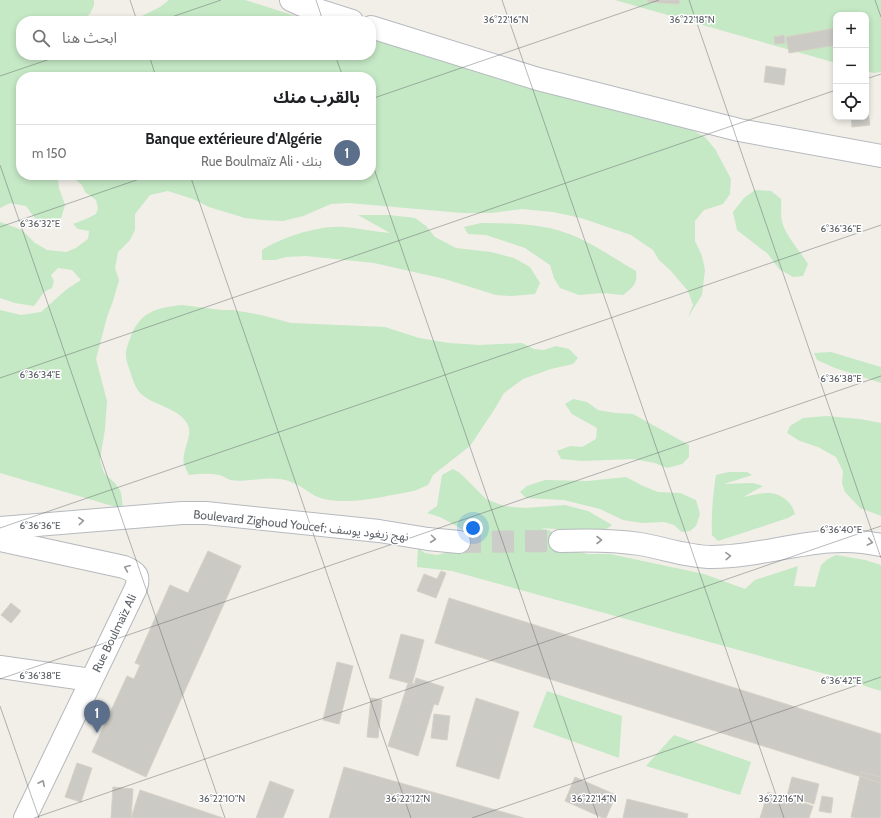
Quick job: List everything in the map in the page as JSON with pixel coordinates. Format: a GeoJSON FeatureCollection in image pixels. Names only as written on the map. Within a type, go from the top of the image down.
{"type":"FeatureCollection","features":[{"type":"Feature","properties":{"kind":"street"},"geometry":{"type":"LineString","coordinates":[[291,0],[336,16]]}},
{"type":"Feature","properties":{"kind":"street"},"geometry":{"type":"LineString","coordinates":[[376,29],[538,80],[716,125],[881,156]]}},
{"type":"Feature","properties":{"kind":"street","name":"Boulevard Zighoud Youcef; نهج زيغود يوسف"},"geometry":{"type":"LineString","coordinates":[[0,528],[174,513],[206,513],[379,531],[428,539],[459,542]]}},
{"type":"Feature","properties":{"kind":"street","name":"Rue Boulmaïz Ali"},"geometry":{"type":"LineString","coordinates":[[0,540],[124,566],[136,574],[138,581],[136,588],[25,818]]}},
{"type":"Feature","properties":{"kind":"street"},"geometry":{"type":"LineString","coordinates":[[560,541],[604,540],[640,544],[710,557],[734,556],[824,541],[855,540],[881,545]]}},
{"type":"Feature","properties":{"kind":"street"},"geometry":{"type":"LineString","coordinates":[[0,667],[91,680]]}},
{"type":"Feature","properties":{"kind":"green space"},"geometry":{"type":"Polygon","coordinates":[[[0,0],[94,0],[94,5],[90,14],[87,16],[16,16],[16,60],[376,60],[376,39],[692,130],[705,137],[715,149],[731,179],[730,194],[723,204],[704,210],[695,221],[695,241],[702,256],[705,270],[702,295],[688,317],[693,305],[688,291],[671,271],[659,260],[653,250],[631,235],[581,218],[553,212],[522,209],[491,213],[462,213],[349,203],[331,204],[303,216],[283,221],[262,220],[245,218],[209,207],[193,199],[168,191],[150,195],[135,214],[135,230],[130,240],[118,252],[115,268],[119,280],[96,359],[107,401],[105,429],[100,460],[104,473],[115,483],[121,492],[123,509],[0,473],[0,310],[21,315],[41,312],[67,289],[81,280],[72,270],[58,268],[51,275],[54,281],[52,288],[44,292],[34,306],[15,303],[0,298],[0,222],[22,230],[35,243],[47,250],[66,252],[76,248],[88,239],[89,231],[78,229],[73,224],[96,214],[98,208],[96,200],[85,192],[82,185],[76,180],[376,180],[376,72],[16,72],[16,180],[58,180],[59,188],[65,205],[60,222],[46,226],[34,217],[26,206],[10,203],[0,208],[0,0]]]}},
{"type":"Feature","properties":{"kind":"green space"},"geometry":{"type":"Polygon","coordinates":[[[169,0],[245,0],[295,16],[142,16],[160,7],[169,0]]]}},
{"type":"Feature","properties":{"kind":"green space"},"geometry":{"type":"Polygon","coordinates":[[[615,0],[881,0],[881,72],[869,72],[869,12],[833,12],[833,62],[615,0]]]}},
{"type":"Feature","properties":{"kind":"green space"},"geometry":{"type":"Polygon","coordinates":[[[755,190],[771,191],[781,199],[781,218],[783,226],[808,264],[803,276],[793,277],[779,269],[768,254],[737,230],[733,212],[744,198],[755,190]]]}},
{"type":"Feature","properties":{"kind":"green space"},"geometry":{"type":"Polygon","coordinates":[[[358,215],[389,215],[415,218],[426,226],[435,237],[456,248],[491,252],[514,258],[530,267],[540,283],[535,294],[512,296],[496,295],[445,279],[374,263],[306,256],[262,260],[262,250],[291,236],[313,230],[344,227],[390,233],[358,215]]]}},
{"type":"Feature","properties":{"kind":"green space"},"geometry":{"type":"Polygon","coordinates":[[[481,223],[530,225],[568,233],[598,248],[636,271],[635,282],[632,288],[623,295],[602,293],[579,295],[560,288],[554,278],[550,265],[525,248],[486,235],[468,234],[464,227],[481,223]]]}},
{"type":"Feature","properties":{"kind":"green space"},"geometry":{"type":"Polygon","coordinates":[[[182,305],[233,310],[261,315],[291,323],[385,327],[419,338],[449,343],[479,345],[522,343],[534,349],[544,350],[556,346],[569,349],[578,358],[573,364],[551,369],[523,379],[504,393],[470,446],[433,475],[428,485],[414,491],[380,497],[335,501],[319,498],[295,484],[284,480],[269,479],[238,481],[215,474],[189,475],[184,464],[184,454],[189,434],[188,425],[179,414],[152,401],[140,393],[133,379],[126,357],[126,350],[131,336],[135,328],[145,316],[151,312],[182,305]]]}},
{"type":"Feature","properties":{"kind":"green space"},"geometry":{"type":"Polygon","coordinates":[[[831,352],[881,367],[881,383],[835,368],[817,360],[814,353],[831,352]]]}},
{"type":"Feature","properties":{"kind":"green space"},"geometry":{"type":"Polygon","coordinates":[[[573,399],[587,402],[598,410],[633,414],[689,445],[689,457],[682,464],[667,468],[655,463],[633,459],[582,461],[561,459],[557,451],[570,446],[582,447],[596,439],[597,428],[572,414],[565,404],[573,399]]]}},
{"type":"Feature","properties":{"kind":"green space"},"geometry":{"type":"Polygon","coordinates":[[[826,416],[860,419],[881,423],[881,516],[860,508],[845,492],[842,483],[843,471],[836,457],[818,447],[800,441],[787,433],[790,426],[803,418],[826,416]]]}},
{"type":"Feature","properties":{"kind":"green space"},"geometry":{"type":"Polygon","coordinates":[[[453,469],[460,473],[486,499],[504,506],[525,508],[565,505],[588,511],[612,525],[602,532],[541,528],[551,531],[560,541],[574,550],[587,554],[610,554],[704,574],[745,589],[755,580],[798,566],[794,586],[815,587],[821,565],[836,555],[865,560],[881,565],[881,691],[829,675],[452,571],[417,567],[418,548],[425,553],[437,555],[449,552],[455,549],[467,532],[440,517],[427,513],[437,506],[442,475],[453,469]]]}},
{"type":"Feature","properties":{"kind":"green space"},"geometry":{"type":"Polygon","coordinates":[[[729,472],[747,472],[752,475],[724,484],[753,483],[763,486],[743,497],[765,493],[775,494],[789,502],[793,507],[795,514],[788,518],[718,541],[712,535],[712,505],[716,475],[729,472]]]}},
{"type":"Feature","properties":{"kind":"green space"},"geometry":{"type":"Polygon","coordinates":[[[626,477],[658,492],[680,493],[696,500],[700,514],[696,526],[690,531],[682,532],[674,525],[664,522],[642,523],[623,520],[600,509],[564,500],[526,498],[520,492],[527,486],[545,480],[588,481],[626,477]]]}},
{"type":"Feature","properties":{"kind":"green space"},"geometry":{"type":"Polygon","coordinates":[[[547,691],[622,716],[619,758],[533,727],[547,691]]]}},
{"type":"Feature","properties":{"kind":"green space"},"geometry":{"type":"Polygon","coordinates":[[[674,735],[751,762],[740,795],[646,766],[674,735]]]}},
{"type":"Feature","properties":{"kind":"building"},"geometry":{"type":"Polygon","coordinates":[[[648,0],[679,0],[679,4],[648,2],[648,0]]]}},
{"type":"Feature","properties":{"kind":"building"},"geometry":{"type":"Polygon","coordinates":[[[833,29],[833,46],[789,53],[786,37],[833,29]]]}},
{"type":"Feature","properties":{"kind":"building"},"geometry":{"type":"Polygon","coordinates":[[[784,35],[785,43],[775,44],[774,37],[784,35]]]}},
{"type":"Feature","properties":{"kind":"building"},"geometry":{"type":"Polygon","coordinates":[[[766,66],[786,69],[784,85],[764,82],[766,66]]]}},
{"type":"Feature","properties":{"kind":"building"},"geometry":{"type":"Polygon","coordinates":[[[869,118],[870,125],[852,127],[851,120],[869,120],[869,118]]]}},
{"type":"Feature","properties":{"kind":"building"},"geometry":{"type":"Polygon","coordinates":[[[208,551],[241,566],[146,777],[92,752],[127,676],[134,679],[140,665],[135,663],[170,585],[188,593],[208,551]]]}},
{"type":"Feature","properties":{"kind":"building"},"geometry":{"type":"Polygon","coordinates":[[[441,571],[446,573],[436,598],[417,591],[424,574],[437,579],[441,571]]]}},
{"type":"Feature","properties":{"kind":"building"},"geometry":{"type":"Polygon","coordinates":[[[449,598],[881,734],[881,783],[435,643],[449,598]]]}},
{"type":"Feature","properties":{"kind":"building"},"geometry":{"type":"Polygon","coordinates":[[[11,603],[21,611],[11,623],[1,615],[11,603]]]}},
{"type":"Feature","properties":{"kind":"building"},"geometry":{"type":"Polygon","coordinates":[[[401,634],[424,640],[412,684],[389,678],[401,634]]]}},
{"type":"Feature","properties":{"kind":"building"},"geometry":{"type":"Polygon","coordinates":[[[337,662],[353,666],[339,724],[323,720],[337,662]]]}},
{"type":"Feature","properties":{"kind":"building"},"geometry":{"type":"Polygon","coordinates":[[[416,678],[444,687],[438,705],[434,704],[418,756],[388,746],[408,683],[414,684],[416,678]]]}},
{"type":"Feature","properties":{"kind":"building"},"geometry":{"type":"Polygon","coordinates":[[[371,698],[382,700],[378,738],[367,737],[371,698]]]}},
{"type":"Feature","properties":{"kind":"building"},"geometry":{"type":"Polygon","coordinates":[[[476,698],[519,712],[499,779],[456,766],[476,698]]]}},
{"type":"Feature","properties":{"kind":"building"},"geometry":{"type":"Polygon","coordinates":[[[434,714],[450,716],[447,740],[431,738],[434,714]]]}},
{"type":"Feature","properties":{"kind":"building"},"geometry":{"type":"Polygon","coordinates":[[[77,763],[92,768],[81,802],[65,797],[77,763]]]}},
{"type":"Feature","properties":{"kind":"building"},"geometry":{"type":"Polygon","coordinates":[[[344,767],[524,818],[329,818],[344,767]]]}},
{"type":"Feature","properties":{"kind":"building"},"geometry":{"type":"Polygon","coordinates":[[[861,772],[881,777],[880,818],[851,817],[861,772]]]}},
{"type":"Feature","properties":{"kind":"building"},"geometry":{"type":"Polygon","coordinates":[[[575,777],[616,795],[606,818],[565,801],[575,777]]]}},
{"type":"Feature","properties":{"kind":"building"},"geometry":{"type":"Polygon","coordinates":[[[792,777],[819,784],[814,804],[787,796],[792,777]]]}},
{"type":"Feature","properties":{"kind":"building"},"geometry":{"type":"Polygon","coordinates":[[[270,781],[294,790],[283,818],[256,818],[270,781]]]}},
{"type":"Feature","properties":{"kind":"building"},"geometry":{"type":"Polygon","coordinates":[[[113,787],[133,789],[131,818],[111,818],[113,787]]]}},
{"type":"Feature","properties":{"kind":"building"},"geometry":{"type":"Polygon","coordinates":[[[140,790],[223,818],[131,818],[140,790]]]}},
{"type":"Feature","properties":{"kind":"building"},"geometry":{"type":"Polygon","coordinates":[[[768,792],[813,806],[809,818],[760,818],[768,792]]]}},
{"type":"Feature","properties":{"kind":"building"},"geometry":{"type":"Polygon","coordinates":[[[822,796],[833,798],[831,813],[819,811],[822,796]]]}},
{"type":"Feature","properties":{"kind":"building"},"geometry":{"type":"Polygon","coordinates":[[[627,799],[688,814],[687,818],[623,818],[627,799]]]}},
{"type":"Feature","properties":{"kind":"tunnel"},"geometry":{"type":"LineString","coordinates":[[459,542],[560,541]]}},
{"type":"Feature","properties":{"kind":"place","name":"Banque extérieure d'Algérie"},"geometry":{"type":"Point","coordinates":[97,733]}}]}
